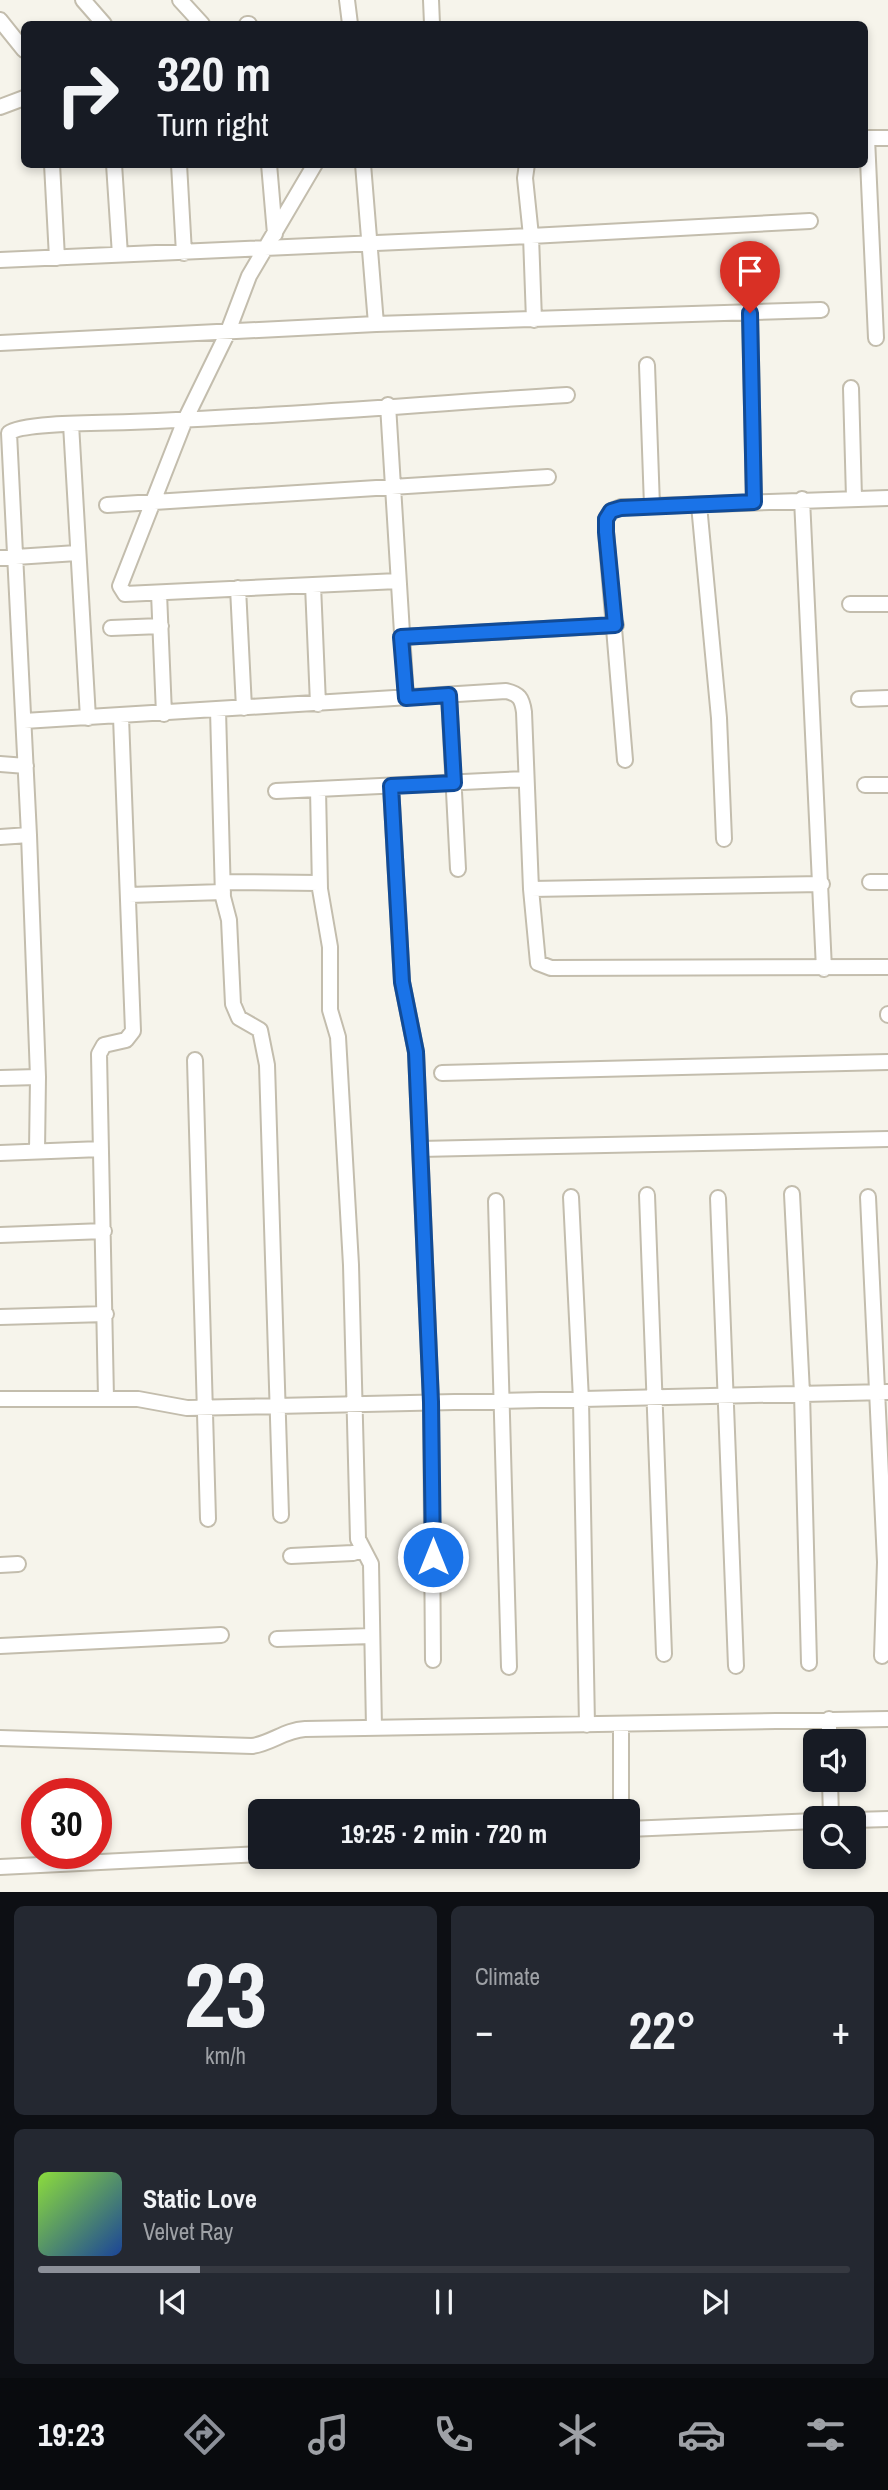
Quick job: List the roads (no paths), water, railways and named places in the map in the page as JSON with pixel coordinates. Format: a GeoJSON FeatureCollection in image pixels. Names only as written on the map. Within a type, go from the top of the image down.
{"type":"FeatureCollection","features":[{"type":"Feature","properties":{"kind":"street"},"geometry":{"type":"LineString","coordinates":[[83,0],[101,21]]}},
{"type":"Feature","properties":{"kind":"street"},"geometry":{"type":"LineString","coordinates":[[180,0],[199,21]]}},
{"type":"Feature","properties":{"kind":"street"},"geometry":{"type":"LineString","coordinates":[[347,0],[350,21]]}},
{"type":"Feature","properties":{"kind":"street"},"geometry":{"type":"LineString","coordinates":[[431,0],[432,21]]}},
{"type":"Feature","properties":{"kind":"street"},"geometry":{"type":"LineString","coordinates":[[0,20],[21,46]]}},
{"type":"Feature","properties":{"kind":"street"},"geometry":{"type":"LineString","coordinates":[[0,107],[21,99]]}},
{"type":"Feature","properties":{"kind":"street"},"geometry":{"type":"LineString","coordinates":[[868,138],[888,138]]}},
{"type":"Feature","properties":{"kind":"street"},"geometry":{"type":"LineString","coordinates":[[52,168],[57,258]]}},
{"type":"Feature","properties":{"kind":"street"},"geometry":{"type":"LineString","coordinates":[[114,168],[120,255]]}},
{"type":"Feature","properties":{"kind":"street"},"geometry":{"type":"LineString","coordinates":[[179,168],[184,253]]}},
{"type":"Feature","properties":{"kind":"street"},"geometry":{"type":"LineString","coordinates":[[269,168],[275,234]]}},
{"type":"Feature","properties":{"kind":"street"},"geometry":{"type":"LineString","coordinates":[[312,168],[249,276],[226,334],[185,420],[120,586],[125,594],[398,582]]}},
{"type":"Feature","properties":{"kind":"street"},"geometry":{"type":"LineString","coordinates":[[363,168],[376,324]]}},
{"type":"Feature","properties":{"kind":"street"},"geometry":{"type":"LineString","coordinates":[[527,168],[534,320]]}},
{"type":"Feature","properties":{"kind":"street"},"geometry":{"type":"LineString","coordinates":[[868,168],[876,338]]}},
{"type":"Feature","properties":{"kind":"street"},"geometry":{"type":"LineString","coordinates":[[0,260],[369,246],[810,221]]}},
{"type":"Feature","properties":{"kind":"street"},"geometry":{"type":"LineString","coordinates":[[0,343],[226,334],[376,324],[821,310]]}},
{"type":"Feature","properties":{"kind":"street"},"geometry":{"type":"LineString","coordinates":[[750,313],[754,502]]}},
{"type":"Feature","properties":{"kind":"street"},"geometry":{"type":"LineString","coordinates":[[647,365],[652,506]]}},
{"type":"Feature","properties":{"kind":"street"},"geometry":{"type":"LineString","coordinates":[[851,388],[854,498]]}},
{"type":"Feature","properties":{"kind":"street"},"geometry":{"type":"LineString","coordinates":[[37,1152],[38,1077],[29,835],[9,433],[21,428],[71,424],[185,420],[567,395]]}},
{"type":"Feature","properties":{"kind":"street"},"geometry":{"type":"LineString","coordinates":[[388,405],[406,698]]}},
{"type":"Feature","properties":{"kind":"street"},"geometry":{"type":"LineString","coordinates":[[71,424],[88,718]]}},
{"type":"Feature","properties":{"kind":"street"},"geometry":{"type":"LineString","coordinates":[[107,505],[548,477]]}},
{"type":"Feature","properties":{"kind":"street"},"geometry":{"type":"LineString","coordinates":[[625,761],[606,519],[611,511],[652,506],[888,498]]}},
{"type":"Feature","properties":{"kind":"street"},"geometry":{"type":"LineString","coordinates":[[802,499],[824,969]]}},
{"type":"Feature","properties":{"kind":"street"},"geometry":{"type":"LineString","coordinates":[[699,505],[721,745],[724,839]]}},
{"type":"Feature","properties":{"kind":"street"},"geometry":{"type":"LineString","coordinates":[[0,558],[77,553]]}},
{"type":"Feature","properties":{"kind":"street"},"geometry":{"type":"LineString","coordinates":[[313,585],[318,704]]}},
{"type":"Feature","properties":{"kind":"street"},"geometry":{"type":"LineString","coordinates":[[238,587],[244,708]]}},
{"type":"Feature","properties":{"kind":"street"},"geometry":{"type":"LineString","coordinates":[[159,593],[164,714]]}},
{"type":"Feature","properties":{"kind":"street"},"geometry":{"type":"LineString","coordinates":[[850,604],[888,604]]}},
{"type":"Feature","properties":{"kind":"street"},"geometry":{"type":"LineString","coordinates":[[401,637],[615,625]]}},
{"type":"Feature","properties":{"kind":"street"},"geometry":{"type":"LineString","coordinates":[[111,628],[161,626]]}},
{"type":"Feature","properties":{"kind":"street"},"geometry":{"type":"LineString","coordinates":[[24,721],[506,691],[517,694],[522,699],[535,957],[543,967],[888,967]]}},
{"type":"Feature","properties":{"kind":"street"},"geometry":{"type":"LineString","coordinates":[[449,695],[458,869]]}},
{"type":"Feature","properties":{"kind":"street"},"geometry":{"type":"LineString","coordinates":[[859,698],[888,698]]}},
{"type":"Feature","properties":{"kind":"street"},"geometry":{"type":"LineString","coordinates":[[218,710],[223,887],[229,920],[233,1004],[239,1018],[260,1030],[267,1065],[280,1406],[281,1515]]}},
{"type":"Feature","properties":{"kind":"street"},"geometry":{"type":"LineString","coordinates":[[106,1398],[99,1054],[104,1045],[126,1040],[132,1031],[121,717]]}},
{"type":"Feature","properties":{"kind":"street"},"geometry":{"type":"LineString","coordinates":[[0,764],[26,766]]}},
{"type":"Feature","properties":{"kind":"street"},"geometry":{"type":"LineString","coordinates":[[276,791],[526,779]]}},
{"type":"Feature","properties":{"kind":"street"},"geometry":{"type":"LineString","coordinates":[[865,785],[888,785]]}},
{"type":"Feature","properties":{"kind":"street"},"geometry":{"type":"LineString","coordinates":[[391,786],[402,982],[415,1042],[431,1402],[433,1660]]}},
{"type":"Feature","properties":{"kind":"street"},"geometry":{"type":"LineString","coordinates":[[318,789],[319,883],[329,940],[329,1002],[336,1027],[339,1061],[351,1265],[358,1539],[371,1564],[374,1728]]}},
{"type":"Feature","properties":{"kind":"street"},"geometry":{"type":"LineString","coordinates":[[0,837],[29,835]]}},
{"type":"Feature","properties":{"kind":"street"},"geometry":{"type":"LineString","coordinates":[[870,882],[888,882]]}},
{"type":"Feature","properties":{"kind":"street"},"geometry":{"type":"LineString","coordinates":[[129,895],[319,883]]}},
{"type":"Feature","properties":{"kind":"street"},"geometry":{"type":"LineString","coordinates":[[531,889],[822,884]]}},
{"type":"Feature","properties":{"kind":"street"},"geometry":{"type":"LineString","coordinates":[[195,1060],[208,1519]]}},
{"type":"Feature","properties":{"kind":"street"},"geometry":{"type":"LineString","coordinates":[[442,1073],[888,1062]]}},
{"type":"Feature","properties":{"kind":"street"},"geometry":{"type":"LineString","coordinates":[[0,1078],[38,1077]]}},
{"type":"Feature","properties":{"kind":"street"},"geometry":{"type":"LineString","coordinates":[[420,1149],[888,1139]]}},
{"type":"Feature","properties":{"kind":"street"},"geometry":{"type":"LineString","coordinates":[[0,1153],[101,1149]]}},
{"type":"Feature","properties":{"kind":"street"},"geometry":{"type":"LineString","coordinates":[[792,1194],[802,1393],[809,1663]]}},
{"type":"Feature","properties":{"kind":"street"},"geometry":{"type":"LineString","coordinates":[[647,1195],[664,1654]]}},
{"type":"Feature","properties":{"kind":"street"},"geometry":{"type":"LineString","coordinates":[[571,1197],[581,1400],[587,1725]]}},
{"type":"Feature","properties":{"kind":"street"},"geometry":{"type":"LineString","coordinates":[[868,1197],[883,1392],[885,1562],[882,1656]]}},
{"type":"Feature","properties":{"kind":"street"},"geometry":{"type":"LineString","coordinates":[[718,1198],[736,1666]]}},
{"type":"Feature","properties":{"kind":"street"},"geometry":{"type":"LineString","coordinates":[[496,1201],[509,1667]]}},
{"type":"Feature","properties":{"kind":"street"},"geometry":{"type":"LineString","coordinates":[[0,1234],[104,1231]]}},
{"type":"Feature","properties":{"kind":"street"},"geometry":{"type":"LineString","coordinates":[[0,1317],[106,1314]]}},
{"type":"Feature","properties":{"kind":"street"},"geometry":{"type":"LineString","coordinates":[[0,1399],[106,1398],[149,1400],[176,1408],[205,1408],[883,1392]]}},
{"type":"Feature","properties":{"kind":"street"},"geometry":{"type":"LineString","coordinates":[[291,1556],[353,1553],[363,1550]]}},
{"type":"Feature","properties":{"kind":"street"},"geometry":{"type":"LineString","coordinates":[[0,1565],[18,1564]]}},
{"type":"Feature","properties":{"kind":"street"},"geometry":{"type":"LineString","coordinates":[[0,1646],[221,1635]]}},
{"type":"Feature","properties":{"kind":"street"},"geometry":{"type":"LineString","coordinates":[[277,1639],[372,1636]]}},
{"type":"Feature","properties":{"kind":"street"},"geometry":{"type":"LineString","coordinates":[[829,1719],[829,1729]]}},
{"type":"Feature","properties":{"kind":"street"},"geometry":{"type":"LineString","coordinates":[[0,1738],[252,1746],[268,1743],[297,1729],[888,1719]]}},
{"type":"Feature","properties":{"kind":"street"},"geometry":{"type":"LineString","coordinates":[[621,1724],[621,1799]]}},
{"type":"Feature","properties":{"kind":"street"},"geometry":{"type":"LineString","coordinates":[[866,1820],[888,1819]]}},
{"type":"Feature","properties":{"kind":"street"},"geometry":{"type":"LineString","coordinates":[[640,1828],[803,1822]]}},
{"type":"Feature","properties":{"kind":"street"},"geometry":{"type":"LineString","coordinates":[[0,1867],[248,1855]]}}]}
